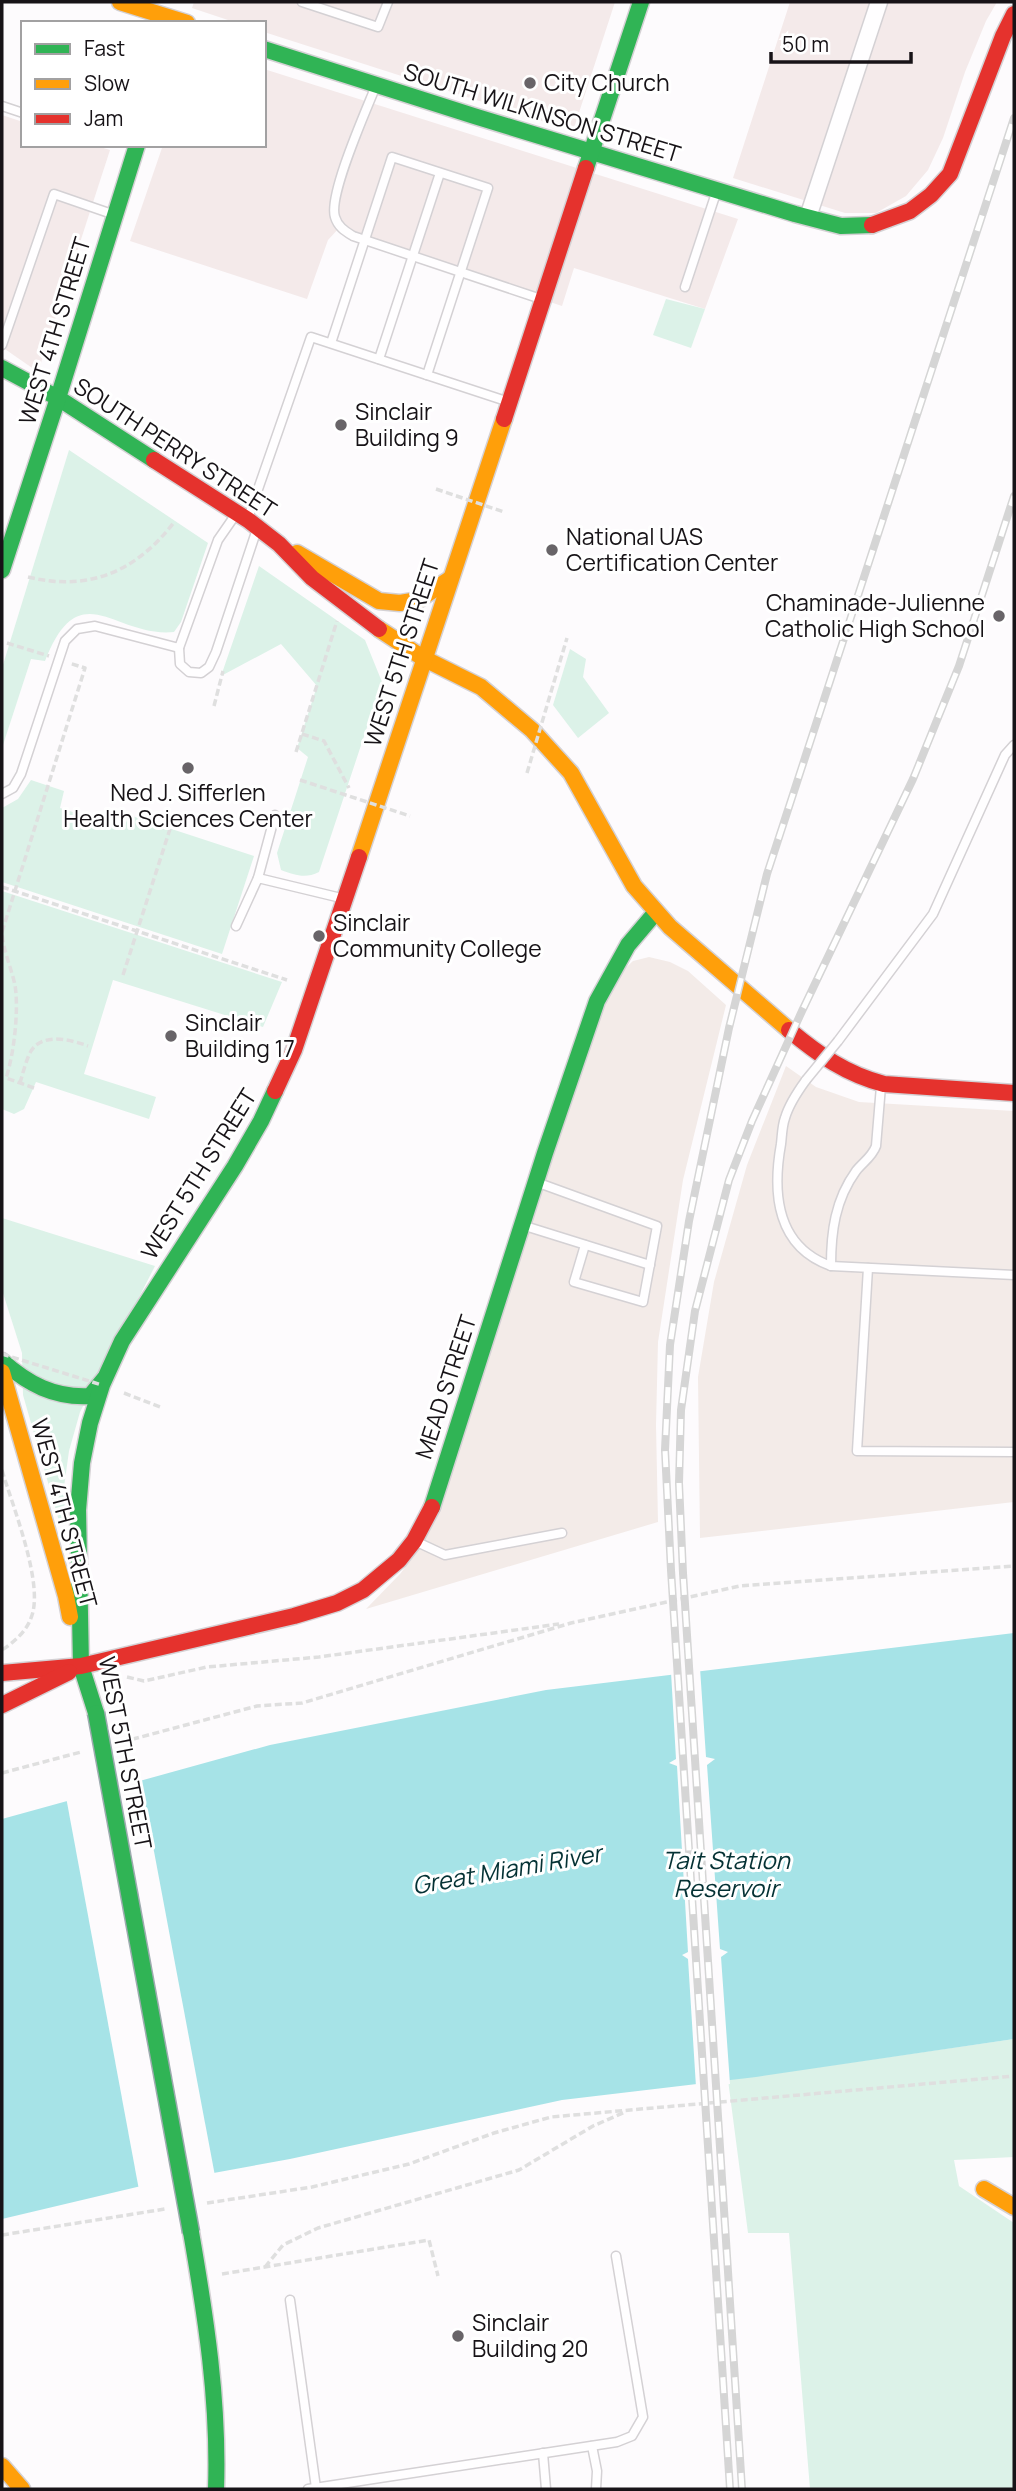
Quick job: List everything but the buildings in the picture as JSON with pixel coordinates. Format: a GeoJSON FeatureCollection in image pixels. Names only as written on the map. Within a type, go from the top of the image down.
{"type":"FeatureCollection","features":[{"type":"Feature","properties":{"kind":"main road"},"geometry":{"type":"LineString","coordinates":[[120,2],[177,21]]}},
{"type":"Feature","properties":{"kind":"main road"},"geometry":{"type":"LineString","coordinates":[[180,21],[183,2]]}},
{"type":"Feature","properties":{"kind":"main road","name":"WEST 5TH STREET"},"geometry":{"type":"LineString","coordinates":[[216,2489],[212,2353],[96,1713],[81,1666],[78,1510],[82,1462],[90,1423],[103,1382],[134,1321],[224,1185],[275,1094],[300,1035],[641,2]]}},
{"type":"Feature","properties":{"kind":"main road","name":"SOUTH WILKINSON STREET"},"geometry":{"type":"LineString","coordinates":[[266,49],[717,191],[832,225],[857,227],[895,219],[917,208],[935,193],[950,174],[1014,14]]}},
{"type":"Feature","properties":{"kind":"main road","name":"WEST 4TH STREET"},"geometry":{"type":"LineString","coordinates":[[2,570],[134,148]]}},
{"type":"Feature","properties":{"kind":"main road","name":"SOUTH PERRY STREET"},"geometry":{"type":"LineString","coordinates":[[2,368],[58,398],[247,520],[279,544],[312,578],[388,636],[481,687],[533,730],[577,783],[621,865],[634,886],[656,912],[738,988],[818,1054],[838,1067],[881,1083],[1014,1093]]}},
{"type":"Feature","properties":{"kind":"main road"},"geometry":{"type":"LineString","coordinates":[[279,544],[323,566],[379,601],[407,604],[434,592],[450,579]]}},
{"type":"Feature","properties":{"kind":"main road","name":"MEAD STREET"},"geometry":{"type":"LineString","coordinates":[[81,1666],[294,1616],[337,1603],[363,1590],[382,1576],[414,1541],[429,1514],[597,1001],[628,945],[656,912]]}},
{"type":"Feature","properties":{"kind":"main road"},"geometry":{"type":"LineString","coordinates":[[2,1361],[37,1388],[70,1398],[90,1396],[103,1382]]}},
{"type":"Feature","properties":{"kind":"main road","name":"WEST 4TH STREET"},"geometry":{"type":"LineString","coordinates":[[2,1373],[66,1596],[81,1666]]}},
{"type":"Feature","properties":{"kind":"main road"},"geometry":{"type":"LineString","coordinates":[[2,1673],[81,1666]]}},
{"type":"Feature","properties":{"kind":"main road"},"geometry":{"type":"LineString","coordinates":[[2,1705],[81,1666]]}},
{"type":"Feature","properties":{"kind":"main road"},"geometry":{"type":"LineString","coordinates":[[984,2189],[1014,2207]]}},
{"type":"Feature","properties":{"kind":"main road"},"geometry":{"type":"LineString","coordinates":[[2,2466],[22,2489]]}},
{"type":"Feature","properties":{"kind":"street"},"geometry":{"type":"LineString","coordinates":[[808,217],[879,2]]}},
{"type":"Feature","properties":{"kind":"lane"},"geometry":{"type":"LineString","coordinates":[[302,2],[378,27],[388,2]]}},
{"type":"Feature","properties":{"kind":"lane"},"geometry":{"type":"LineString","coordinates":[[376,85],[335,195],[334,215],[340,227],[353,236],[543,300]]}},
{"type":"Feature","properties":{"kind":"lane"},"geometry":{"type":"LineString","coordinates":[[2,106],[21,112]]}},
{"type":"Feature","properties":{"kind":"lane"},"geometry":{"type":"LineString","coordinates":[[331,343],[392,158],[488,188],[427,375]]}},
{"type":"Feature","properties":{"kind":"lane"},"geometry":{"type":"LineString","coordinates":[[379,359],[440,173]]}},
{"type":"Feature","properties":{"kind":"lane"},"geometry":{"type":"LineString","coordinates":[[685,287],[717,191]]}},
{"type":"Feature","properties":{"kind":"lane"},"geometry":{"type":"LineString","coordinates":[[2,345],[54,194],[115,215]]}},
{"type":"Feature","properties":{"kind":"lane"},"geometry":{"type":"LineString","coordinates":[[247,520],[218,540],[179,648],[180,664],[189,672],[201,673],[209,667],[216,652],[247,520],[312,337],[508,402]]}},
{"type":"Feature","properties":{"kind":"lane"},"geometry":{"type":"LineString","coordinates":[[2,794],[13,788],[21,774],[65,641],[77,629],[95,626],[179,648]]}},
{"type":"Feature","properties":{"kind":"lane"},"geometry":{"type":"LineString","coordinates":[[1014,745],[1004,755],[933,914],[806,1080],[784,1118],[776,1193],[788,1230],[801,1250],[817,1261],[831,1266],[1014,1275]]}},
{"type":"Feature","properties":{"kind":"lane"},"geometry":{"type":"LineString","coordinates":[[236,926],[258,878],[275,815]]}},
{"type":"Feature","properties":{"kind":"lane"},"geometry":{"type":"LineString","coordinates":[[258,878],[344,899]]}},
{"type":"Feature","properties":{"kind":"lane"},"geometry":{"type":"LineString","coordinates":[[831,1266],[834,1216],[855,1173],[874,1152],[876,1146],[881,1083]]}},
{"type":"Feature","properties":{"kind":"lane"},"geometry":{"type":"LineString","coordinates":[[536,1182],[657,1226],[643,1302],[574,1282],[585,1245]]}},
{"type":"Feature","properties":{"kind":"lane"},"geometry":{"type":"LineString","coordinates":[[522,1226],[650,1265]]}},
{"type":"Feature","properties":{"kind":"lane"},"geometry":{"type":"LineString","coordinates":[[867,1268],[858,1451],[1014,1452]]}},
{"type":"Feature","properties":{"kind":"lane"},"geometry":{"type":"LineString","coordinates":[[414,1541],[445,1555],[562,1533]]}},
{"type":"Feature","properties":{"kind":"lane"},"geometry":{"type":"LineString","coordinates":[[290,2300],[312,2488],[337,2487],[617,2442],[632,2436],[643,2417],[616,2256]]}},
{"type":"Feature","properties":{"kind":"lane"},"geometry":{"type":"LineString","coordinates":[[592,2446],[597,2470],[596,2489]]}},
{"type":"Feature","properties":{"kind":"lane"},"geometry":{"type":"LineString","coordinates":[[543,2453],[546,2489]]}},
{"type":"Feature","properties":{"kind":"lane"},"geometry":{"type":"LineString","coordinates":[[388,2477],[390,2489]]}},
{"type":"Feature","properties":{"kind":"path"},"geometry":{"type":"LineString","coordinates":[[436,489],[504,512]]}},
{"type":"Feature","properties":{"kind":"path"},"geometry":{"type":"LineString","coordinates":[[28,577],[52,583],[79,583],[101,578],[135,561],[155,545],[175,521]]}},
{"type":"Feature","properties":{"kind":"path"},"geometry":{"type":"LineString","coordinates":[[296,752],[338,617]]}},
{"type":"Feature","properties":{"kind":"path"},"geometry":{"type":"LineString","coordinates":[[527,773],[567,639]]}},
{"type":"Feature","properties":{"kind":"path"},"geometry":{"type":"LineString","coordinates":[[7,643],[85,668],[2,932],[15,989],[11,1052],[4,1078],[34,1088]]}},
{"type":"Feature","properties":{"kind":"path"},"geometry":{"type":"LineString","coordinates":[[302,734],[324,741],[349,788]]}},
{"type":"Feature","properties":{"kind":"path"},"geometry":{"type":"LineString","coordinates":[[300,780],[410,816]]}},
{"type":"Feature","properties":{"kind":"path"},"geometry":{"type":"LineString","coordinates":[[123,975],[170,829]]}},
{"type":"Feature","properties":{"kind":"path"},"geometry":{"type":"LineString","coordinates":[[2,887],[286,980]]}},
{"type":"Feature","properties":{"kind":"path"},"geometry":{"type":"LineString","coordinates":[[20,1083],[30,1052],[35,1046],[56,1039],[88,1046]]}},
{"type":"Feature","properties":{"kind":"path"},"geometry":{"type":"LineString","coordinates":[[2,1354],[103,1382],[163,1408]]}},
{"type":"Feature","properties":{"kind":"path"},"geometry":{"type":"LineString","coordinates":[[2,1471],[28,1555],[35,1605],[25,1630],[2,1650]]}},
{"type":"Feature","properties":{"kind":"path"},"geometry":{"type":"LineString","coordinates":[[119,1743],[257,1706],[302,1703],[571,1623],[740,1586],[1014,1566]]}},
{"type":"Feature","properties":{"kind":"path"},"geometry":{"type":"LineString","coordinates":[[124,1676],[144,1681],[207,1667],[318,1657],[571,1623]]}},
{"type":"Feature","properties":{"kind":"path"},"geometry":{"type":"LineString","coordinates":[[2,1773],[81,1752]]}},
{"type":"Feature","properties":{"kind":"path"},"geometry":{"type":"LineString","coordinates":[[201,2204],[312,2187],[409,2164],[494,2133],[551,2117],[1014,2076]]}},
{"type":"Feature","properties":{"kind":"path"},"geometry":{"type":"LineString","coordinates":[[265,2267],[283,2245],[318,2228],[519,2170],[593,2126],[630,2110]]}},
{"type":"Feature","properties":{"kind":"path"},"geometry":{"type":"LineString","coordinates":[[2,2235],[174,2208]]}},
{"type":"Feature","properties":{"kind":"path"},"geometry":{"type":"LineString","coordinates":[[199,2278],[429,2240],[438,2276]]}},
{"type":"Feature","properties":{"kind":"shaded area"},"geometry":{"type":"Polygon","coordinates":[[[194,2],[615,2],[573,131],[266,33],[266,21],[231,21],[192,8],[194,2]]]}},
{"type":"Feature","properties":{"kind":"shaded area"},"geometry":{"type":"Polygon","coordinates":[[[790,2],[997,2],[986,21],[965,72],[943,138],[928,170],[906,196],[876,213],[845,213],[733,178],[790,2]]]}},
{"type":"Feature","properties":{"kind":"shaded area"},"geometry":{"type":"Polygon","coordinates":[[[266,70],[738,219],[705,309],[574,268],[562,306],[353,236],[340,227],[328,240],[307,299],[130,241],[162,147],[266,147],[266,70]]]}},
{"type":"Feature","properties":{"kind":"shaded area"},"geometry":{"type":"Polygon","coordinates":[[[2,115],[21,121],[21,147],[100,147],[110,150],[38,372],[2,347],[2,115]]]}},
{"type":"Feature","properties":{"kind":"shaded area"},"geometry":{"type":"Polygon","coordinates":[[[649,957],[670,962],[688,971],[726,1005],[683,1180],[658,1342],[658,1522],[366,1609],[400,1574],[420,1548],[587,1048],[618,975],[633,961],[649,957]]]}},
{"type":"Feature","properties":{"kind":"shaded area"},"geometry":{"type":"Polygon","coordinates":[[[786,1066],[816,1087],[859,1102],[1014,1111],[1014,1502],[700,1538],[698,1377],[714,1282],[747,1165],[786,1066]]]}},
{"type":"Feature","properties":{"kind":"green space"},"geometry":{"type":"Polygon","coordinates":[[[666,299],[705,309],[691,348],[653,335],[666,299]]]}},
{"type":"Feature","properties":{"kind":"green space"},"geometry":{"type":"Polygon","coordinates":[[[69,450],[208,543],[181,622],[174,632],[133,627],[100,615],[85,614],[71,620],[58,634],[45,661],[31,659],[2,748],[2,668],[69,450]]]}},
{"type":"Feature","properties":{"kind":"green space"},"geometry":{"type":"Polygon","coordinates":[[[259,566],[365,640],[382,682],[319,872],[305,876],[281,870],[277,853],[308,757],[297,748],[317,686],[281,644],[221,676],[259,566]]]}},
{"type":"Feature","properties":{"kind":"green space"},"geometry":{"type":"Polygon","coordinates":[[[570,649],[586,659],[583,677],[609,713],[578,738],[553,705],[570,649]]]}},
{"type":"Feature","properties":{"kind":"green space"},"geometry":{"type":"Polygon","coordinates":[[[31,780],[64,791],[60,808],[124,828],[129,815],[254,856],[222,954],[2,882],[2,808],[18,799],[31,780]]]}},
{"type":"Feature","properties":{"kind":"green space"},"geometry":{"type":"Polygon","coordinates":[[[2,891],[282,982],[263,1027],[113,980],[84,1074],[156,1097],[149,1119],[36,1082],[24,1109],[14,1114],[2,1109],[2,891]]]}},
{"type":"Feature","properties":{"kind":"green space"},"geometry":{"type":"Polygon","coordinates":[[[2,1218],[155,1266],[80,1412],[69,1451],[64,1487],[65,1520],[59,1521],[23,1395],[22,1353],[2,1290],[2,1218]]]}},
{"type":"Feature","properties":{"kind":"green space"},"geometry":{"type":"Polygon","coordinates":[[[1014,2039],[1014,2157],[954,2160],[959,2186],[1014,2223],[1014,2489],[810,2489],[789,2233],[748,2233],[728,2080],[1014,2039]]]}},
{"type":"Feature","properties":{"kind":"water","name":"Tait Station Reservoir"},"geometry":{"type":"Polygon","coordinates":[[[1014,1633],[1014,2039],[756,2077],[562,2100],[290,2159],[137,2187],[2,2219],[2,1819],[270,1745],[546,1690],[1014,1633]]]}},
{"type":"Feature","properties":{"kind":"pier"},"geometry":{"type":"Polygon","coordinates":[[[700,1668],[706,1757],[715,1759],[707,1765],[720,1949],[728,1952],[721,1957],[730,2084],[696,2087],[688,1959],[682,1955],[688,1952],[677,1766],[669,1763],[676,1759],[671,1672],[700,1668]]]}},
{"type":"Feature","properties":{"kind":"pier"},"geometry":{"type":"Polygon","coordinates":[[[140,1777],[215,2176],[139,2190],[66,1797],[140,1777]]]}},
{"type":"Feature","properties":{"kind":"railway"},"geometry":{"type":"LineString","coordinates":[[730,2489],[671,1570],[665,1450],[670,1345],[689,1221],[729,1028],[767,874],[1014,118]]}},
{"type":"Feature","properties":{"kind":"railway"},"geometry":{"type":"LineString","coordinates":[[742,2489],[683,1573],[679,1483],[681,1410],[695,1311],[729,1180],[752,1121],[802,1011],[913,779],[959,666],[1014,496]]}},
{"type":"Feature","properties":{"kind":"traffic: fast"},"geometry":{"type":"LineString","coordinates":[[586,168],[641,2]]}},
{"type":"Feature","properties":{"kind":"traffic: fast"},"geometry":{"type":"LineString","coordinates":[[266,50],[795,214],[841,226],[872,225]]}},
{"type":"Feature","properties":{"kind":"traffic: fast"},"geometry":{"type":"LineString","coordinates":[[136,147],[58,398],[154,460]]}},
{"type":"Feature","properties":{"kind":"traffic: fast"},"geometry":{"type":"LineString","coordinates":[[2,368],[58,398],[2,570]]}},
{"type":"Feature","properties":{"kind":"traffic: fast"},"geometry":{"type":"LineString","coordinates":[[432,1507],[545,1153],[597,1001],[628,945],[656,912]]}},
{"type":"Feature","properties":{"kind":"traffic: fast"},"geometry":{"type":"LineString","coordinates":[[96,1713],[81,1666],[78,1510],[82,1463],[90,1423],[102,1385],[122,1341],[235,1166],[275,1091]]}},
{"type":"Feature","properties":{"kind":"traffic: fast"},"geometry":{"type":"LineString","coordinates":[[2,1361],[32,1383],[65,1395],[90,1396],[104,1379]]}},
{"type":"Feature","properties":{"kind":"traffic: fast"},"geometry":{"type":"LineString","coordinates":[[96,1713],[191,2232]]}},
{"type":"Feature","properties":{"kind":"traffic: fast"},"geometry":{"type":"LineString","coordinates":[[191,2232],[213,2392],[216,2489]]}},
{"type":"Feature","properties":{"kind":"traffic: slow"},"geometry":{"type":"LineString","coordinates":[[120,2],[181,21]]}},
{"type":"Feature","properties":{"kind":"traffic: slow"},"geometry":{"type":"LineString","coordinates":[[359,857],[504,419]]}},
{"type":"Feature","properties":{"kind":"traffic: slow"},"geometry":{"type":"LineString","coordinates":[[297,553],[379,601],[400,603],[418,600],[450,579]]}},
{"type":"Feature","properties":{"kind":"traffic: slow"},"geometry":{"type":"LineString","coordinates":[[379,629],[423,658],[481,687],[532,730],[571,773],[634,886],[670,927],[789,1030]]}},
{"type":"Feature","properties":{"kind":"traffic: slow"},"geometry":{"type":"LineString","coordinates":[[2,1372],[70,1617]]}},
{"type":"Feature","properties":{"kind":"traffic: slow"},"geometry":{"type":"LineString","coordinates":[[984,2189],[1014,2207]]}},
{"type":"Feature","properties":{"kind":"traffic: slow"},"geometry":{"type":"LineString","coordinates":[[2,2466],[22,2489]]}},
{"type":"Feature","properties":{"kind":"traffic: jam"},"geometry":{"type":"LineString","coordinates":[[872,225],[910,211],[931,195],[950,174],[1014,14]]}},
{"type":"Feature","properties":{"kind":"traffic: jam"},"geometry":{"type":"LineString","coordinates":[[504,419],[586,168]]}},
{"type":"Feature","properties":{"kind":"traffic: jam"},"geometry":{"type":"LineString","coordinates":[[154,460],[248,520],[279,544],[312,578],[379,629]]}},
{"type":"Feature","properties":{"kind":"traffic: jam"},"geometry":{"type":"LineString","coordinates":[[275,1091],[294,1050],[359,857]]}},
{"type":"Feature","properties":{"kind":"traffic: jam"},"geometry":{"type":"LineString","coordinates":[[789,1030],[834,1063],[857,1075],[884,1084],[1014,1093]]}},
{"type":"Feature","properties":{"kind":"traffic: jam"},"geometry":{"type":"LineString","coordinates":[[2,1673],[81,1666],[294,1616],[337,1603],[363,1590],[399,1560],[414,1541],[432,1507]]}},
{"type":"Feature","properties":{"kind":"traffic: jam"},"geometry":{"type":"LineString","coordinates":[[2,1705],[69,1672]]}},
{"type":"Feature","properties":{"kind":"place","name":"City Church"},"geometry":{"type":"Point","coordinates":[530,83]}},
{"type":"Feature","properties":{"kind":"place","name":"Sinclair Building 9"},"geometry":{"type":"Point","coordinates":[341,425]}},
{"type":"Feature","properties":{"kind":"place","name":"National UAS Certification Center"},"geometry":{"type":"Point","coordinates":[552,550]}},
{"type":"Feature","properties":{"kind":"place","name":"Chaminade-Julienne Catholic High School"},"geometry":{"type":"Point","coordinates":[999,616]}},
{"type":"Feature","properties":{"kind":"place","name":"Ned J. Sifferlen Health Sciences Center"},"geometry":{"type":"Point","coordinates":[188,768]}},
{"type":"Feature","properties":{"kind":"place","name":"Sinclair Community College"},"geometry":{"type":"Point","coordinates":[319,936]}},
{"type":"Feature","properties":{"kind":"place","name":"Sinclair Building 17"},"geometry":{"type":"Point","coordinates":[171,1036]}},
{"type":"Feature","properties":{"kind":"place","name":"Sinclair Building 20"},"geometry":{"type":"Point","coordinates":[458,2336]}},
{"type":"Feature","properties":{"kind":"water label","name":"Great Miami River"},"geometry":{"type":"Point","coordinates":[507,1870]}}]}
